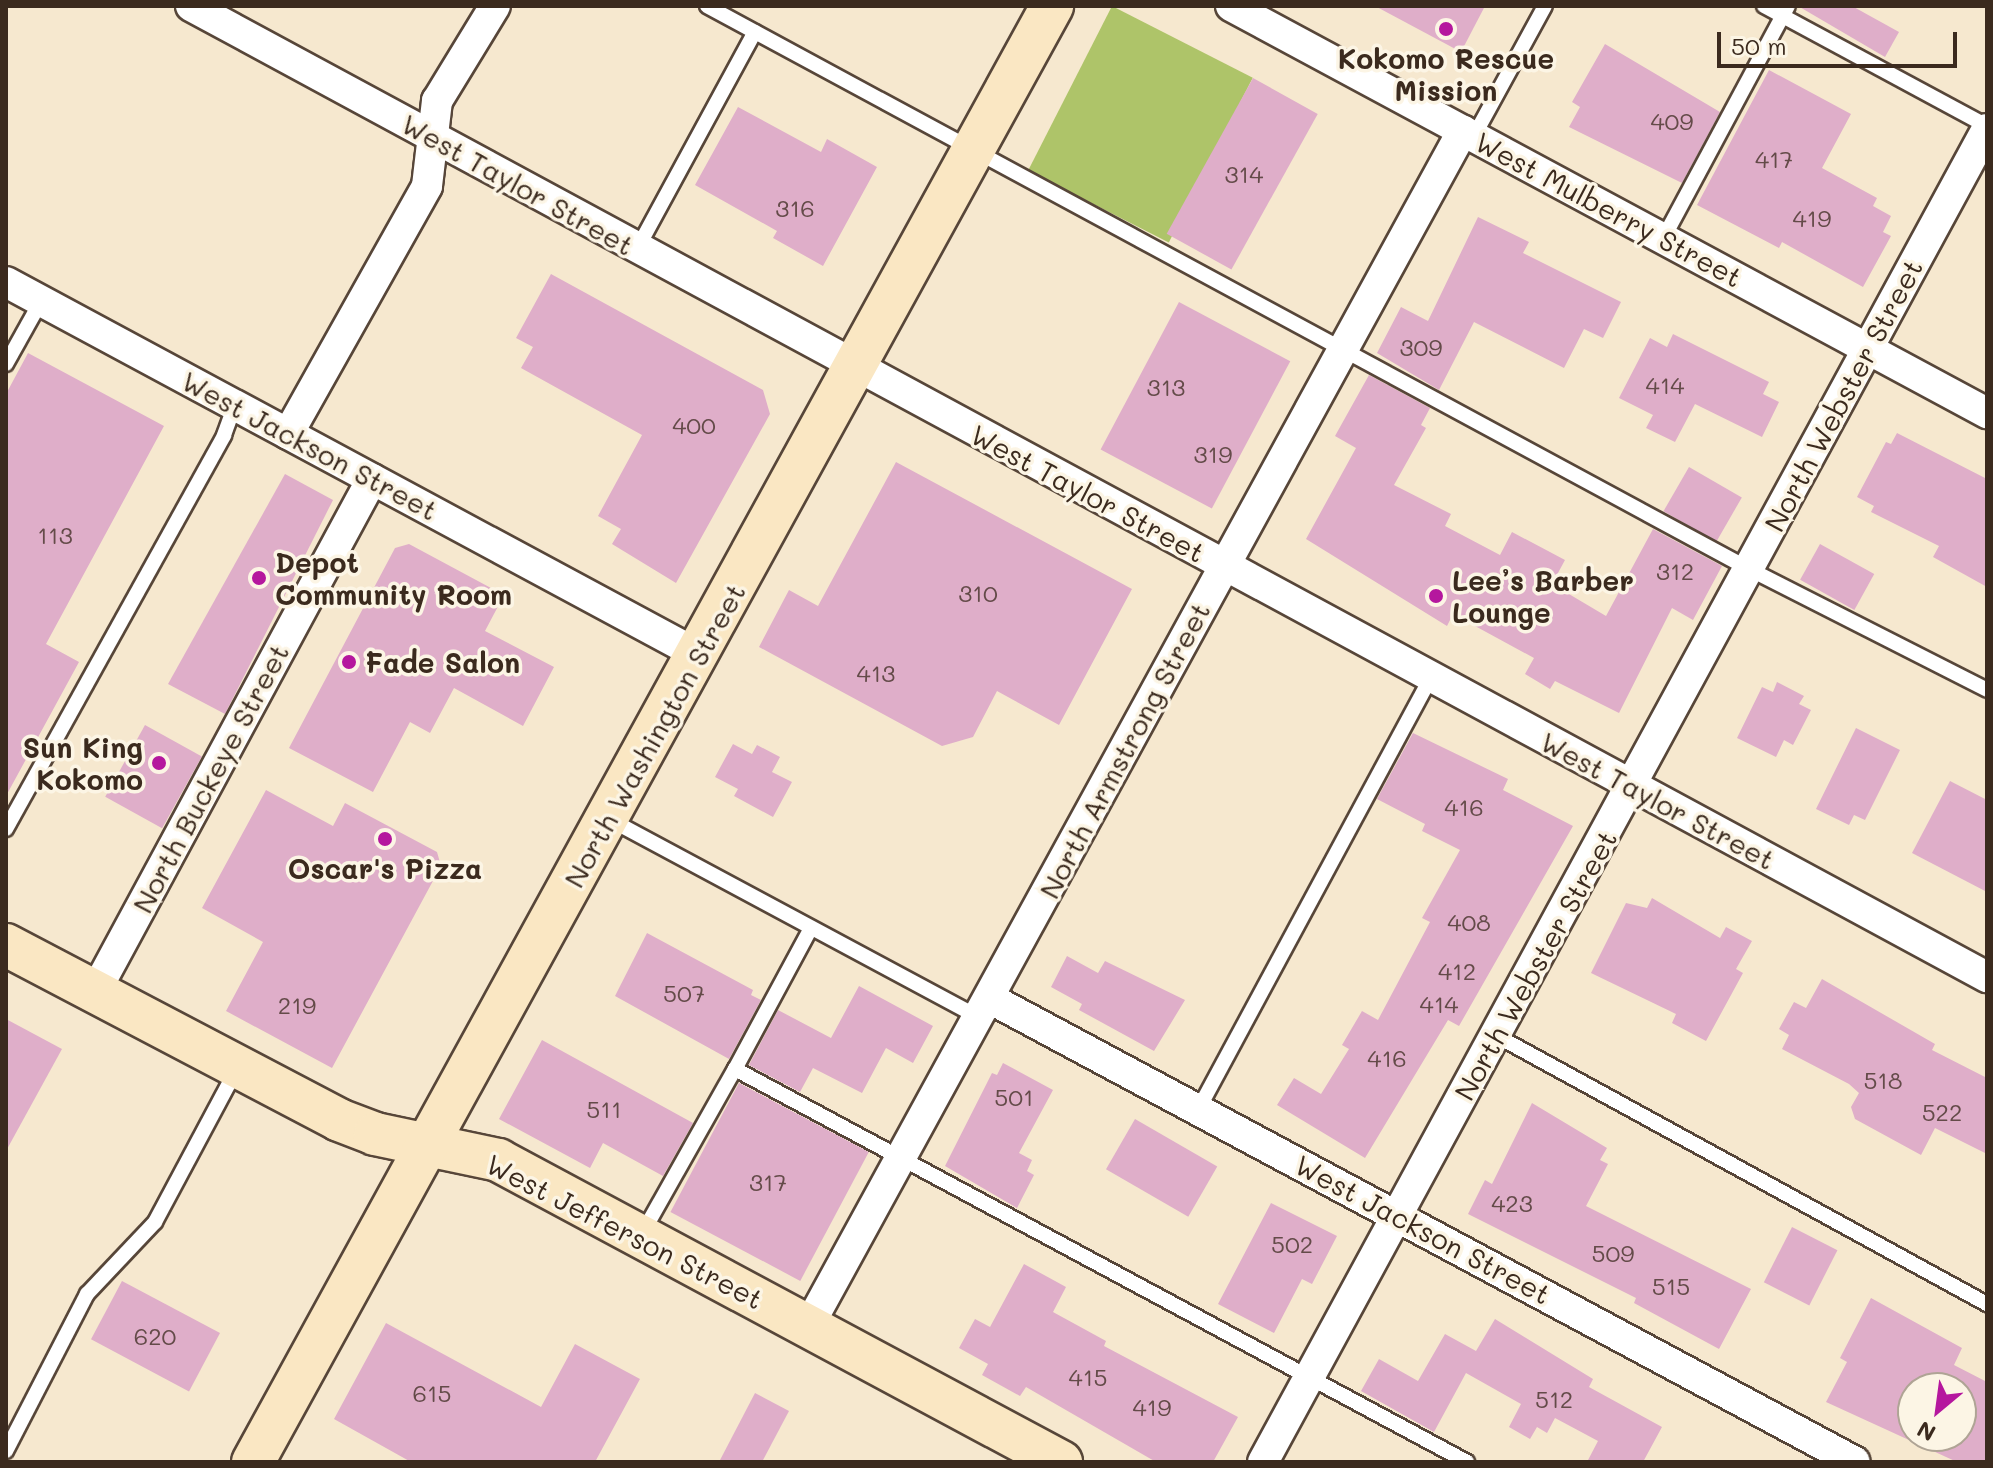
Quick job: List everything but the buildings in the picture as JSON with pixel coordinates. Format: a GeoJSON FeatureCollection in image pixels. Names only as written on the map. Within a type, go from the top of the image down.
{"type":"FeatureCollection","features":[{"type":"Feature","properties":{"kind":"main road","name":"North Washington Street"},"geometry":{"type":"LineString","coordinates":[[253,1462],[699,655],[1052,6]]}},
{"type":"Feature","properties":{"kind":"main road","name":"West Jefferson Street"},"geometry":{"type":"LineString","coordinates":[[6,945],[351,1124],[498,1160],[1061,1462]]}},
{"type":"Feature","properties":{"kind":"street"},"geometry":{"type":"LineString","coordinates":[[288,434],[427,186],[437,101],[495,6]]}},
{"type":"Feature","properties":{"kind":"street","name":"West Mulberry Street"},"geometry":{"type":"LineString","coordinates":[[1231,6],[1987,413]]}},
{"type":"Feature","properties":{"kind":"street","name":"West Taylor Street"},"geometry":{"type":"LineString","coordinates":[[201,8],[855,368],[1987,977]]}},
{"type":"Feature","properties":{"kind":"street","name":"North Webster Street"},"geometry":{"type":"LineString","coordinates":[[1263,1462],[1497,1036],[1987,127]]}},
{"type":"Feature","properties":{"kind":"street","name":"North Armstrong Street"},"geometry":{"type":"LineString","coordinates":[[808,1327],[1341,346],[1468,133]]}},
{"type":"Feature","properties":{"kind":"street","name":"West Jackson Street"},"geometry":{"type":"LineString","coordinates":[[6,282],[699,655]]}},
{"type":"Feature","properties":{"kind":"street","name":"North Buckeye Street"},"geometry":{"type":"LineString","coordinates":[[95,992],[372,479]]}},
{"type":"Feature","properties":{"kind":"street","name":"West Jackson Street"},"geometry":{"type":"LineString","coordinates":[[984,1008],[1198,1110],[1855,1462]]}},
{"type":"Feature","properties":{"kind":"lane"},"geometry":{"type":"LineString","coordinates":[[707,6],[1749,569],[1987,690]]}},
{"type":"Feature","properties":{"kind":"lane"},"geometry":{"type":"LineString","coordinates":[[1468,133],[1545,6]]}},
{"type":"Feature","properties":{"kind":"lane"},"geometry":{"type":"LineString","coordinates":[[1764,6],[1786,11],[1987,127]]}},
{"type":"Feature","properties":{"kind":"lane"},"geometry":{"type":"LineString","coordinates":[[1663,239],[1786,11]]}},
{"type":"Feature","properties":{"kind":"lane"},"geometry":{"type":"LineString","coordinates":[[637,249],[755,32]]}},
{"type":"Feature","properties":{"kind":"lane"},"geometry":{"type":"LineString","coordinates":[[6,364],[41,301]]}},
{"type":"Feature","properties":{"kind":"lane"},"geometry":{"type":"LineString","coordinates":[[6,829],[224,435],[235,405]]}},
{"type":"Feature","properties":{"kind":"lane"},"geometry":{"type":"LineString","coordinates":[[1198,1110],[1431,678]]}},
{"type":"Feature","properties":{"kind":"lane"},"geometry":{"type":"LineString","coordinates":[[608,818],[811,928],[984,1008]]}},
{"type":"Feature","properties":{"kind":"lane"},"geometry":{"type":"LineString","coordinates":[[641,1237],[811,928]]}},
{"type":"Feature","properties":{"kind":"lane"},"geometry":{"type":"LineString","coordinates":[[1497,1036],[1987,1304]]}},
{"type":"Feature","properties":{"kind":"lane"},"geometry":{"type":"LineString","coordinates":[[6,1451],[87,1294],[155,1222],[238,1067]]}},
{"type":"Feature","properties":{"kind":"lane"},"geometry":{"type":"LineString","coordinates":[[735,1069],[1467,1462]]}},
{"type":"Feature","properties":{"kind":"green space"},"geometry":{"type":"Polygon","coordinates":[[[1112,6],[1253,78],[1169,243],[1028,171],[1112,6]]]}},
{"type":"Feature","properties":{"kind":"place","name":"Kokomo Rescue Mission"},"geometry":{"type":"Point","coordinates":[1446,29]}},
{"type":"Feature","properties":{"kind":"place","name":"Depot Community Room"},"geometry":{"type":"Point","coordinates":[259,578]}},
{"type":"Feature","properties":{"kind":"place","name":"Lee’s Barber Lounge"},"geometry":{"type":"Point","coordinates":[1436,596]}},
{"type":"Feature","properties":{"kind":"place","name":"Fade Salon"},"geometry":{"type":"Point","coordinates":[349,662]}},
{"type":"Feature","properties":{"kind":"place","name":"Sun King Kokomo"},"geometry":{"type":"Point","coordinates":[159,763]}},
{"type":"Feature","properties":{"kind":"place","name":"Oscar's Pizza"},"geometry":{"type":"Point","coordinates":[385,839]}}]}
